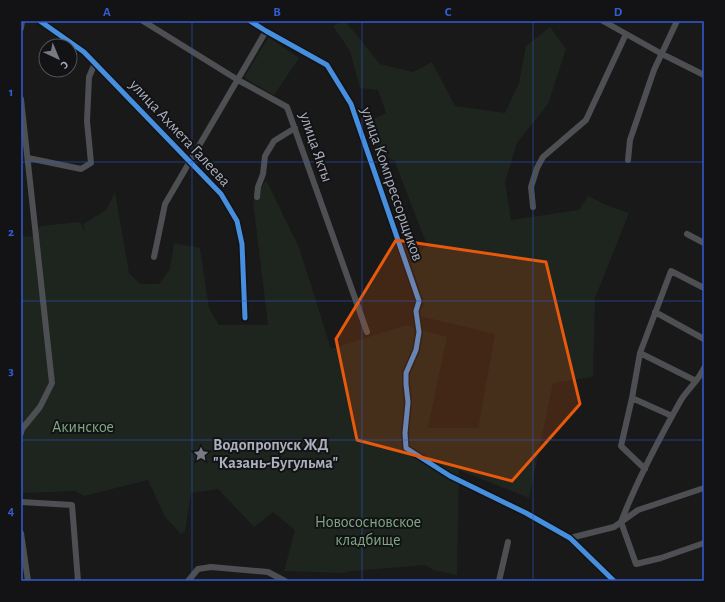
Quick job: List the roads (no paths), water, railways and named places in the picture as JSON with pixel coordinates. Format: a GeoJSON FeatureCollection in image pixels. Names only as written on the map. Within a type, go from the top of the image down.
{"type":"FeatureCollection","features":[{"type":"Feature","properties":{"kind":"street"},"geometry":{"type":"LineString","coordinates":[[21,28],[22,21]]}},
{"type":"Feature","properties":{"kind":"street","name":"улица Ахмета Галеева"},"geometry":{"type":"LineString","coordinates":[[40,21],[84,52],[221,194],[236,221],[242,244],[245,318]]}},
{"type":"Feature","properties":{"kind":"street","name":"улица Якты"},"geometry":{"type":"LineString","coordinates":[[143,21],[238,80],[288,107],[367,332]]}},
{"type":"Feature","properties":{"kind":"street","name":"улица Компрессорщиков"},"geometry":{"type":"LineString","coordinates":[[250,21],[327,65],[351,104],[419,301],[416,311],[419,332],[416,350],[406,373],[408,402],[405,433],[406,448],[450,476],[526,513],[570,538]]}},
{"type":"Feature","properties":{"kind":"street"},"geometry":{"type":"LineString","coordinates":[[603,21],[662,54],[704,75]]}},
{"type":"Feature","properties":{"kind":"street"},"geometry":{"type":"LineString","coordinates":[[628,160],[630,140],[654,70],[677,21]]}},
{"type":"Feature","properties":{"kind":"street"},"geometry":{"type":"LineString","coordinates":[[154,257],[165,204],[266,31]]}},
{"type":"Feature","properties":{"kind":"street"},"geometry":{"type":"LineString","coordinates":[[533,207],[531,187],[537,168],[543,157],[586,120],[626,34]]}},
{"type":"Feature","properties":{"kind":"street"},"geometry":{"type":"LineString","coordinates":[[28,158],[81,169],[91,163],[87,121],[89,77],[95,63]]}},
{"type":"Feature","properties":{"kind":"street"},"geometry":{"type":"LineString","coordinates":[[21,99],[52,383],[40,407],[22,429],[21,433]]}},
{"type":"Feature","properties":{"kind":"street"},"geometry":{"type":"LineString","coordinates":[[257,198],[258,187],[263,174],[265,156],[274,141],[295,128]]}},
{"type":"Feature","properties":{"kind":"street"},"geometry":{"type":"LineString","coordinates":[[687,234],[704,243]]}},
{"type":"Feature","properties":{"kind":"street"},"geometry":{"type":"LineString","coordinates":[[645,469],[621,446],[640,353],[671,271],[704,288]]}},
{"type":"Feature","properties":{"kind":"street"},"geometry":{"type":"LineString","coordinates":[[655,312],[704,339]]}},
{"type":"Feature","properties":{"kind":"street"},"geometry":{"type":"LineString","coordinates":[[640,353],[696,381]]}},
{"type":"Feature","properties":{"kind":"street"},"geometry":{"type":"LineString","coordinates":[[703,372],[686,392],[672,416],[631,496],[621,522],[636,564],[661,558],[704,543]]}},
{"type":"Feature","properties":{"kind":"street"},"geometry":{"type":"LineString","coordinates":[[632,398],[672,416]]}},
{"type":"Feature","properties":{"kind":"street"},"geometry":{"type":"LineString","coordinates":[[570,538],[614,527],[638,510],[704,488]]}},
{"type":"Feature","properties":{"kind":"street"},"geometry":{"type":"LineString","coordinates":[[21,502],[72,505],[78,581]]}},
{"type":"Feature","properties":{"kind":"street"},"geometry":{"type":"LineString","coordinates":[[21,533],[28,581]]}},
{"type":"Feature","properties":{"kind":"street"},"geometry":{"type":"LineString","coordinates":[[570,538],[614,581]]}},
{"type":"Feature","properties":{"kind":"street"},"geometry":{"type":"LineString","coordinates":[[499,581],[508,542]]}},
{"type":"Feature","properties":{"kind":"street"},"geometry":{"type":"LineString","coordinates":[[188,581],[198,570],[217,567],[268,572],[284,581]]}},
{"type":"Feature","properties":{"kind":"place","name":"Водопропуск ЖД \"Казань-Бугульма\""},"geometry":{"type":"Point","coordinates":[201,454]}},
{"type":"Feature","properties":{"kind":"park label","name":"Акинское"},"geometry":{"type":"Point","coordinates":[83,427]}},
{"type":"Feature","properties":{"kind":"park label","name":"Новососновское кладбище"},"geometry":{"type":"Point","coordinates":[368,531]}}]}
